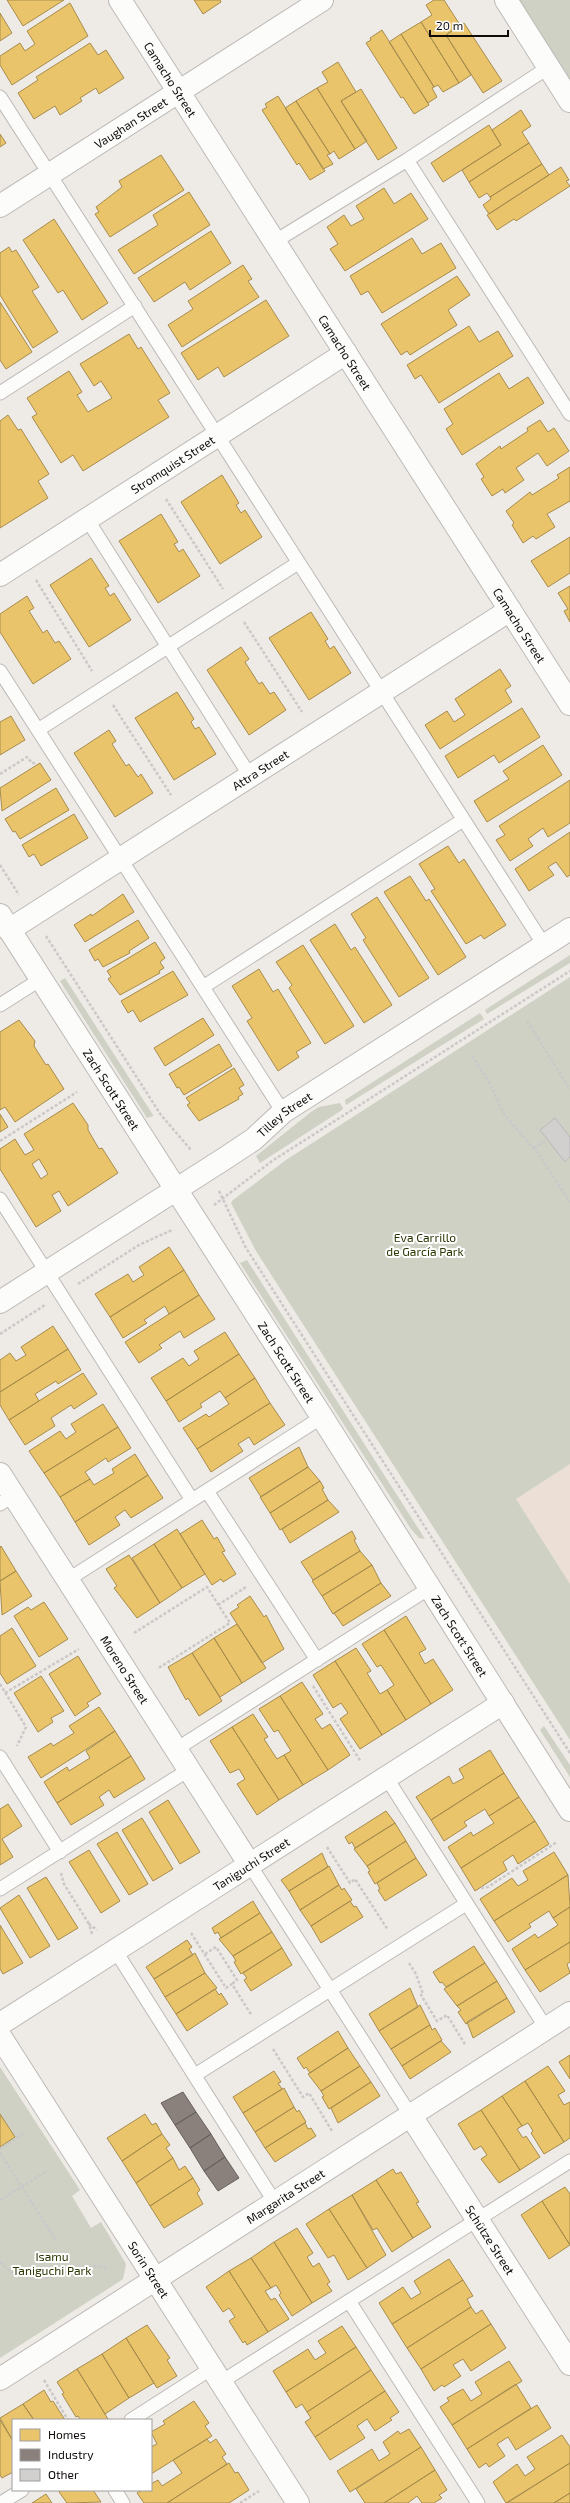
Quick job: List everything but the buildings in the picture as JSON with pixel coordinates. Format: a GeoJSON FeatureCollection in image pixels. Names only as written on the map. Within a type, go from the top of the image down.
{"type":"FeatureCollection","features":[{"type":"Feature","properties":{"kind":"street","name":"Camacho Street"},"geometry":{"type":"LineString","coordinates":[[120,0],[570,704]]}},
{"type":"Feature","properties":{"kind":"street","name":"Vaughan Street"},"geometry":{"type":"LineString","coordinates":[[0,206],[322,0]]}},
{"type":"Feature","properties":{"kind":"street"},"geometry":{"type":"LineString","coordinates":[[506,0],[570,100]]}},
{"type":"Feature","properties":{"kind":"street","name":"Stromquist Street"},"geometry":{"type":"LineString","coordinates":[[0,575],[346,353]]}},
{"type":"Feature","properties":{"kind":"street","name":"Attra Street"},"geometry":{"type":"LineString","coordinates":[[5,922],[32,915],[510,610]]}},
{"type":"Feature","properties":{"kind":"street","name":"Zach Scott Street"},"geometry":{"type":"LineString","coordinates":[[5,922],[431,1587],[570,1810]]}},
{"type":"Feature","properties":{"kind":"street","name":"Tilley Street"},"geometry":{"type":"LineString","coordinates":[[0,1302],[254,1139],[283,1112],[570,928]]}},
{"type":"Feature","properties":{"kind":"street","name":"Moreno Street"},"geometry":{"type":"LineString","coordinates":[[0,1474],[7,1500],[69,1579],[178,1748],[250,1865]]}},
{"type":"Feature","properties":{"kind":"street","name":"Taniguchi Street"},"geometry":{"type":"LineString","coordinates":[[0,2024],[503,1703]]}},
{"type":"Feature","properties":{"kind":"street","name":"Margarita Street"},"geometry":{"type":"LineString","coordinates":[[0,2378],[274,2201],[411,2116],[570,2013]]}},
{"type":"Feature","properties":{"kind":"street","name":"Sorin Street"},"geometry":{"type":"LineString","coordinates":[[0,2036],[298,2503]]}},
{"type":"Feature","properties":{"kind":"street","name":"Schütze Street"},"geometry":{"type":"LineString","coordinates":[[411,2116],[570,2364]]}},
{"type":"Feature","properties":{"kind":"lane"},"geometry":{"type":"LineString","coordinates":[[274,242],[407,160],[549,68]]}},
{"type":"Feature","properties":{"kind":"lane"},"geometry":{"type":"LineString","coordinates":[[0,98],[544,945]]}},
{"type":"Feature","properties":{"kind":"lane"},"geometry":{"type":"LineString","coordinates":[[407,160],[570,414]]}},
{"type":"Feature","properties":{"kind":"lane"},"geometry":{"type":"LineString","coordinates":[[0,393],[135,306]]}},
{"type":"Feature","properties":{"kind":"lane"},"geometry":{"type":"LineString","coordinates":[[87,519],[250,776]]}},
{"type":"Feature","properties":{"kind":"lane"},"geometry":{"type":"LineString","coordinates":[[38,730],[298,563]]}},
{"type":"Feature","properties":{"kind":"lane"},"geometry":{"type":"LineString","coordinates":[[0,671],[283,1112]]}},
{"type":"Feature","properties":{"kind":"lane"},"geometry":{"type":"LineString","coordinates":[[203,987],[463,820]]}},
{"type":"Feature","properties":{"kind":"lane"},"geometry":{"type":"LineString","coordinates":[[0,1006],[41,979]]}},
{"type":"Feature","properties":{"kind":"lane"},"geometry":{"type":"LineString","coordinates":[[0,1199],[192,1500]]}},
{"type":"Feature","properties":{"kind":"lane"},"geometry":{"type":"LineString","coordinates":[[69,1579],[322,1417]]}},
{"type":"Feature","properties":{"kind":"lane"},"geometry":{"type":"LineString","coordinates":[[207,1491],[317,1660]]}},
{"type":"Feature","properties":{"kind":"lane"},"geometry":{"type":"LineString","coordinates":[[178,1748],[431,1587]]}},
{"type":"Feature","properties":{"kind":"lane"},"geometry":{"type":"LineString","coordinates":[[0,1757],[60,1852]]}},
{"type":"Feature","properties":{"kind":"lane"},"geometry":{"type":"LineString","coordinates":[[0,1889],[190,1769]]}},
{"type":"Feature","properties":{"kind":"lane"},"geometry":{"type":"LineString","coordinates":[[386,1778],[546,2028]]}},
{"type":"Feature","properties":{"kind":"lane"},"geometry":{"type":"LineString","coordinates":[[250,1865],[411,2116]]}},
{"type":"Feature","properties":{"kind":"lane"},"geometry":{"type":"LineString","coordinates":[[195,2075],[465,1902]]}},
{"type":"Feature","properties":{"kind":"lane"},"geometry":{"type":"LineString","coordinates":[[115,1950],[274,2201]]}},
{"type":"Feature","properties":{"kind":"lane"},"geometry":{"type":"LineString","coordinates":[[133,2419],[216,2375],[349,2301],[570,2161]]}},
{"type":"Feature","properties":{"kind":"lane"},"geometry":{"type":"LineString","coordinates":[[349,2301],[478,2503]]}},
{"type":"Feature","properties":{"kind":"lane"},"geometry":{"type":"LineString","coordinates":[[1,2503],[20,2491]]}},
{"type":"Feature","properties":{"kind":"lane"},"geometry":{"type":"LineString","coordinates":[[116,2491],[123,2503]]}},
{"type":"Feature","properties":{"kind":"path"},"geometry":{"type":"LineString","coordinates":[[164,496],[225,592]]}},
{"type":"Feature","properties":{"kind":"path"},"geometry":{"type":"LineString","coordinates":[[32,574],[94,675]]}},
{"type":"Feature","properties":{"kind":"path"},"geometry":{"type":"LineString","coordinates":[[242,618],[302,712]]}},
{"type":"Feature","properties":{"kind":"path"},"geometry":{"type":"LineString","coordinates":[[111,701],[171,795]]}},
{"type":"Feature","properties":{"kind":"path"},"geometry":{"type":"LineString","coordinates":[[0,774],[27,757],[34,764],[53,753]]}},
{"type":"Feature","properties":{"kind":"path"},"geometry":{"type":"LineString","coordinates":[[0,865],[161,1115],[182,1140]]}},
{"type":"Feature","properties":{"kind":"path"},"geometry":{"type":"LineString","coordinates":[[211,1206],[224,1198],[272,1161],[570,971]]}},
{"type":"Feature","properties":{"kind":"path"},"geometry":{"type":"LineString","coordinates":[[527,1021],[570,1089]]}},
{"type":"Feature","properties":{"kind":"path"},"geometry":{"type":"LineString","coordinates":[[472,1056],[488,1082],[504,1114],[534,1148],[570,1202]]}},
{"type":"Feature","properties":{"kind":"path"},"geometry":{"type":"LineString","coordinates":[[0,1141],[76,1092]]}},
{"type":"Feature","properties":{"kind":"path"},"geometry":{"type":"LineString","coordinates":[[534,1148],[547,1140]]}},
{"type":"Feature","properties":{"kind":"path"},"geometry":{"type":"LineString","coordinates":[[217,1188],[224,1198],[246,1248],[570,1753]]}},
{"type":"Feature","properties":{"kind":"path"},"geometry":{"type":"LineString","coordinates":[[0,1334],[139,1245],[178,1227]]}},
{"type":"Feature","properties":{"kind":"path"},"geometry":{"type":"LineString","coordinates":[[218,1605],[263,1577]]}},
{"type":"Feature","properties":{"kind":"path"},"geometry":{"type":"LineString","coordinates":[[134,1633],[207,1587],[230,1622],[157,1669]]}},
{"type":"Feature","properties":{"kind":"path"},"geometry":{"type":"LineString","coordinates":[[5,1693],[79,1649]]}},
{"type":"Feature","properties":{"kind":"path"},"geometry":{"type":"LineString","coordinates":[[303,1669],[361,1762]]}},
{"type":"Feature","properties":{"kind":"path"},"geometry":{"type":"LineString","coordinates":[[0,1684],[26,1727],[16,1748]]}},
{"type":"Feature","properties":{"kind":"path"},"geometry":{"type":"LineString","coordinates":[[465,1902],[557,1842]]}},
{"type":"Feature","properties":{"kind":"path"},"geometry":{"type":"LineString","coordinates":[[59,1870],[64,1877],[64,1884],[89,1924],[97,1930]]}},
{"type":"Feature","properties":{"kind":"path"},"geometry":{"type":"LineString","coordinates":[[89,1924],[92,1934]]}},
{"type":"Feature","properties":{"kind":"path"},"geometry":{"type":"LineString","coordinates":[[205,1954],[216,1947],[237,1980],[232,1984]]}},
{"type":"Feature","properties":{"kind":"path"},"geometry":{"type":"LineString","coordinates":[[0,2149],[23,2134]]}},
{"type":"Feature","properties":{"kind":"path"},"geometry":{"type":"LineString","coordinates":[[0,2153],[57,2242]]}},
{"type":"Feature","properties":{"kind":"path"},"geometry":{"type":"LineString","coordinates":[[0,2200],[47,2171]]}},
{"type":"Feature","properties":{"kind":"path"},"geometry":{"type":"LineString","coordinates":[[0,2262],[16,2274],[38,2280],[48,2279],[81,2267],[95,2265],[108,2268]]}},
{"type":"Feature","properties":{"kind":"path"},"geometry":{"type":"LineString","coordinates":[[44,2380],[67,2419]]}},
{"type":"Feature","properties":{"kind":"path"},"geometry":{"type":"LineString","coordinates":[[240,2503],[259,2491]]}},
{"type":"Feature","properties":{"kind":"shaded area"},"geometry":{"type":"Polygon","coordinates":[[[570,1464],[570,1584],[516,1499],[570,1464]]]}},
{"type":"Feature","properties":{"kind":"green space"},"geometry":{"type":"Polygon","coordinates":[[[519,0],[570,0],[570,80],[519,0]]]}},
{"type":"Feature","properties":{"kind":"green space"},"geometry":{"type":"Polygon","coordinates":[[[570,955],[570,963],[487,1014],[485,1010],[570,955]]]}},
{"type":"Feature","properties":{"kind":"green space","name":"Eva Carrillo de García Park"},"geometry":{"type":"Polygon","coordinates":[[[570,977],[570,1464],[516,1499],[570,1584],[570,1740],[256,1251],[231,1203],[286,1160],[570,977]]]}},
{"type":"Feature","properties":{"kind":"green space"},"geometry":{"type":"Polygon","coordinates":[[[65,978],[153,1116],[147,1118],[60,981],[65,978]]]}},
{"type":"Feature","properties":{"kind":"green space"},"geometry":{"type":"Polygon","coordinates":[[[480,1013],[484,1019],[346,1105],[345,1100],[480,1013]]]}},
{"type":"Feature","properties":{"kind":"green space"},"geometry":{"type":"Polygon","coordinates":[[[340,1103],[343,1108],[342,1110],[260,1163],[256,1156],[311,1112],[319,1107],[340,1103]]]}},
{"type":"Feature","properties":{"kind":"green space"},"geometry":{"type":"Polygon","coordinates":[[[247,1260],[425,1539],[419,1538],[411,1529],[240,1263],[247,1260]]]}},
{"type":"Feature","properties":{"kind":"green space"},"geometry":{"type":"Polygon","coordinates":[[[544,1726],[570,1765],[570,1777],[540,1730],[544,1726]]]}},
{"type":"Feature","properties":{"kind":"green space","name":"Isamu Taniguchi Park"},"geometry":{"type":"Polygon","coordinates":[[[0,2067],[80,2190],[72,2196],[91,2228],[101,2222],[126,2264],[123,2279],[0,2358],[0,2067]]]}}]}
